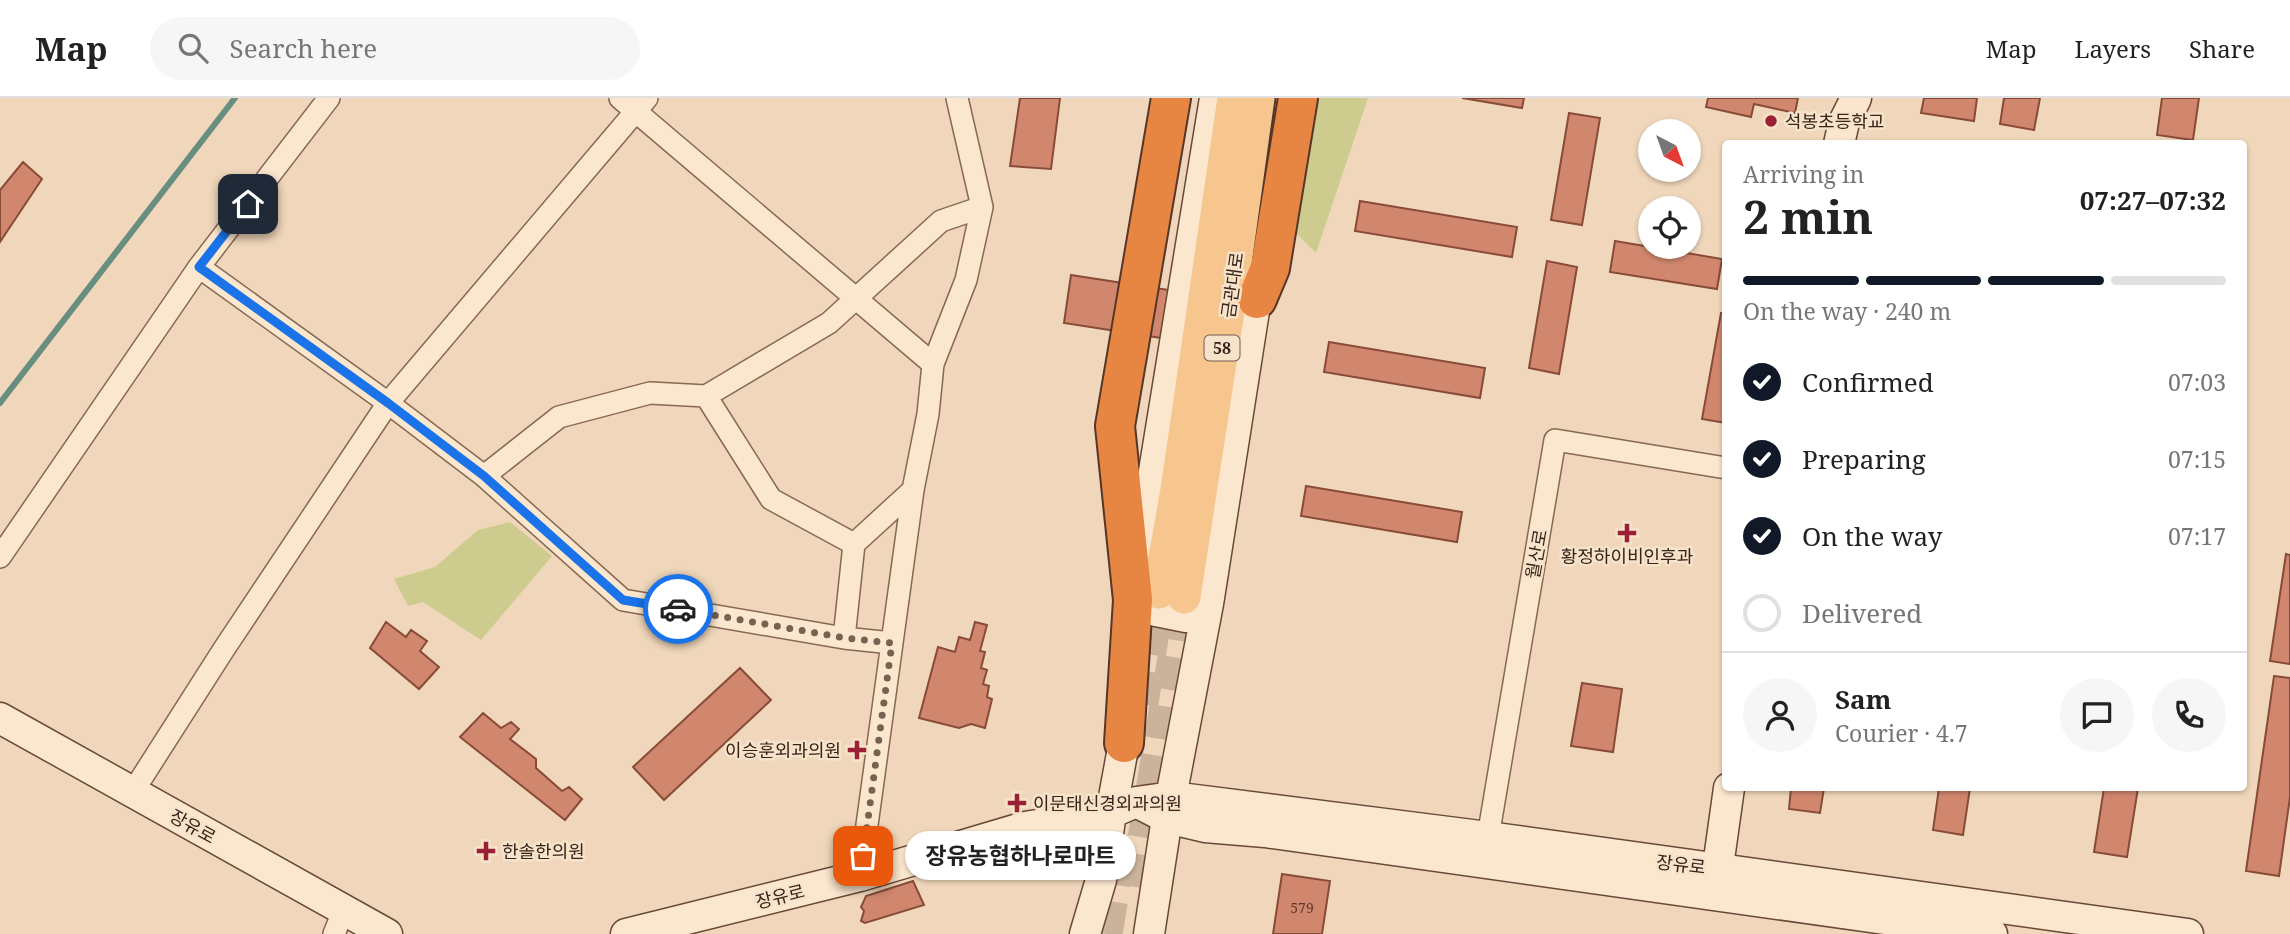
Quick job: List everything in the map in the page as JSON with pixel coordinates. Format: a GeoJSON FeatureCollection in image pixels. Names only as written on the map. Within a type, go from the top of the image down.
{"type":"FeatureCollection","features":[{"type":"Feature","properties":{"kind":"highway"},"geometry":{"type":"LineString","coordinates":[[1124,743],[1171,598],[1115,426],[1171,98]]}},
{"type":"Feature","properties":{"kind":"highway"},"geometry":{"type":"LineString","coordinates":[[1257,299],[1270,268],[1298,98]]}},
{"type":"Feature","properties":{"kind":"main road"},"geometry":{"type":"LineString","coordinates":[[1149,934],[1170,807],[1171,598],[1215,98]]}},
{"type":"Feature","properties":{"kind":"main road","name":"금관대로"},"geometry":{"type":"LineString","coordinates":[[1171,598],[1177,490],[1234,98]]}},
{"type":"Feature","properties":{"kind":"main road","name":"금관대로"},"geometry":{"type":"LineString","coordinates":[[1171,598],[1232,285],[1258,98]]}},
{"type":"Feature","properties":{"kind":"main road"},"geometry":{"type":"LineString","coordinates":[[1171,598],[1257,299],[1280,98]]}},
{"type":"Feature","properties":{"kind":"main road"},"geometry":{"type":"LineString","coordinates":[[1840,140],[1844,122],[1856,98]]}},
{"type":"Feature","properties":{"kind":"main road","name":"장유로"},"geometry":{"type":"LineString","coordinates":[[0,718],[131,793],[339,922],[387,934]]}},
{"type":"Feature","properties":{"kind":"main road"},"geometry":{"type":"LineString","coordinates":[[1085,934],[1123,808],[1124,743]]}},
{"type":"Feature","properties":{"kind":"main road"},"geometry":{"type":"LineString","coordinates":[[1716,883],[1730,791]]}},
{"type":"Feature","properties":{"kind":"main road","name":"장유로"},"geometry":{"type":"LineString","coordinates":[[1170,807],[1205,827],[2189,934]]}},
{"type":"Feature","properties":{"kind":"main road","name":"장유로"},"geometry":{"type":"LineString","coordinates":[[626,934],[860,876],[1025,827],[1123,808],[1170,807],[1488,837],[1716,883],[1993,934]]}},
{"type":"Feature","properties":{"kind":"street"},"geometry":{"type":"LineString","coordinates":[[0,557],[199,267],[329,98]]}},
{"type":"Feature","properties":{"kind":"street"},"geometry":{"type":"LineString","coordinates":[[620,98],[642,105],[933,364]]}},
{"type":"Feature","properties":{"kind":"street"},"geometry":{"type":"LineString","coordinates":[[860,876],[912,490],[928,414],[933,364],[966,280],[982,207],[957,98]]}},
{"type":"Feature","properties":{"kind":"street"},"geometry":{"type":"LineString","coordinates":[[131,793],[388,403],[642,105]]}},
{"type":"Feature","properties":{"kind":"street"},"geometry":{"type":"LineString","coordinates":[[484,476],[559,417],[650,393],[706,396],[828,323],[941,221],[982,207]]}},
{"type":"Feature","properties":{"kind":"street"},"geometry":{"type":"LineString","coordinates":[[199,267],[484,476],[623,600],[845,638],[892,643]]}},
{"type":"Feature","properties":{"kind":"street"},"geometry":{"type":"LineString","coordinates":[[706,396],[771,499],[854,544]]}},
{"type":"Feature","properties":{"kind":"street","name":"월산로"},"geometry":{"type":"LineString","coordinates":[[1488,837],[1555,440],[1722,467]]}},
{"type":"Feature","properties":{"kind":"street"},"geometry":{"type":"LineString","coordinates":[[845,638],[854,544],[912,490]]}},
{"type":"Feature","properties":{"kind":"shaded area"},"geometry":{"type":"Polygon","coordinates":[[[1311,98],[1368,98],[1316,253],[1291,228],[1311,98]]]}},
{"type":"Feature","properties":{"kind":"shaded area"},"geometry":{"type":"Polygon","coordinates":[[[510,522],[552,556],[481,640],[423,602],[408,606],[394,579],[435,567],[478,530],[510,522]]]}},
{"type":"Feature","properties":{"kind":"building"},"geometry":{"type":"Polygon","coordinates":[[[1020,98],[1060,98],[1051,169],[1010,166],[1020,98]]]}},
{"type":"Feature","properties":{"kind":"building"},"geometry":{"type":"Polygon","coordinates":[[[1462,98],[1524,98],[1522,108],[1462,98]]]}},
{"type":"Feature","properties":{"kind":"building"},"geometry":{"type":"Polygon","coordinates":[[[1708,98],[1798,98],[1795,113],[1754,104],[1751,117],[1706,107],[1708,98]]]}},
{"type":"Feature","properties":{"kind":"building"},"geometry":{"type":"Polygon","coordinates":[[[1924,98],[1977,98],[1974,121],[1921,113],[1924,98]]]}},
{"type":"Feature","properties":{"kind":"building"},"geometry":{"type":"Polygon","coordinates":[[[2004,98],[2040,98],[2034,130],[2000,124],[2004,98]]]}},
{"type":"Feature","properties":{"kind":"building"},"geometry":{"type":"Polygon","coordinates":[[[2162,98],[2199,98],[2193,140],[2157,135],[2162,98]]]}},
{"type":"Feature","properties":{"kind":"building"},"geometry":{"type":"Polygon","coordinates":[[[1569,113],[1600,118],[1582,225],[1551,220],[1569,113]]]}},
{"type":"Feature","properties":{"kind":"building"},"geometry":{"type":"Polygon","coordinates":[[[23,162],[42,179],[0,242],[0,190],[23,162]]]}},
{"type":"Feature","properties":{"kind":"building"},"geometry":{"type":"Polygon","coordinates":[[[1360,201],[1517,227],[1512,257],[1355,231],[1360,201]]]}},
{"type":"Feature","properties":{"kind":"building"},"geometry":{"type":"Polygon","coordinates":[[[1615,241],[1638,245],[1638,259],[1701,259],[1701,255],[1722,259],[1717,289],[1610,272],[1615,241]]]}},
{"type":"Feature","properties":{"kind":"building"},"geometry":{"type":"Polygon","coordinates":[[[1547,261],[1577,267],[1559,374],[1529,368],[1547,261]]]}},
{"type":"Feature","properties":{"kind":"building"},"geometry":{"type":"Polygon","coordinates":[[[1071,275],[1195,294],[1187,342],[1064,323],[1071,275]]]}},
{"type":"Feature","properties":{"kind":"building"},"geometry":{"type":"Polygon","coordinates":[[[1721,313],[1722,313],[1722,422],[1702,419],[1721,313]]]}},
{"type":"Feature","properties":{"kind":"building"},"geometry":{"type":"Polygon","coordinates":[[[1329,342],[1485,368],[1480,398],[1324,372],[1329,342]]]}},
{"type":"Feature","properties":{"kind":"building"},"geometry":{"type":"Polygon","coordinates":[[[1306,486],[1462,512],[1457,542],[1301,516],[1306,486]]]}},
{"type":"Feature","properties":{"kind":"building"},"geometry":{"type":"Polygon","coordinates":[[[2286,554],[2290,555],[2290,664],[2270,661],[2286,554]]]}},
{"type":"Feature","properties":{"kind":"building"},"geometry":{"type":"Polygon","coordinates":[[[386,622],[406,637],[411,630],[427,641],[420,651],[439,667],[419,689],[370,648],[386,622]]]}},
{"type":"Feature","properties":{"kind":"building"},"geometry":{"type":"Polygon","coordinates":[[[975,622],[987,625],[980,651],[985,652],[981,668],[987,670],[983,684],[989,686],[987,697],[992,699],[985,728],[971,724],[959,728],[919,718],[938,647],[955,652],[959,637],[970,640],[975,622]]]}},
{"type":"Feature","properties":{"kind":"building"},"geometry":{"type":"Polygon","coordinates":[[[740,668],[771,700],[664,800],[633,767],[740,668]]]}},
{"type":"Feature","properties":{"kind":"building"},"geometry":{"type":"Polygon","coordinates":[[[2274,676],[2290,678],[2290,797],[2279,876],[2246,871],[2274,676]]]}},
{"type":"Feature","properties":{"kind":"building"},"geometry":{"type":"Polygon","coordinates":[[[1582,683],[1622,689],[1613,752],[1571,746],[1582,683]]]}},
{"type":"Feature","properties":{"kind":"building"},"geometry":{"type":"Polygon","coordinates":[[[483,713],[501,728],[511,722],[519,729],[510,739],[536,759],[536,768],[562,791],[569,787],[582,799],[565,820],[460,737],[483,713]]]}},
{"type":"Feature","properties":{"kind":"building"},"geometry":{"type":"Polygon","coordinates":[[[1791,791],[1824,791],[1820,813],[1789,809],[1791,791]]]}},
{"type":"Feature","properties":{"kind":"building"},"geometry":{"type":"Polygon","coordinates":[[[1939,791],[1970,791],[1963,835],[1933,830],[1939,791]]]}},
{"type":"Feature","properties":{"kind":"building"},"geometry":{"type":"Polygon","coordinates":[[[2104,791],[2138,791],[2127,857],[2094,852],[2104,791]]]}},
{"type":"Feature","properties":{"kind":"building"},"geometry":{"type":"Polygon","coordinates":[[[1037,843],[1045,863],[1008,878],[1000,858],[1037,843]]]}},
{"type":"Feature","properties":{"kind":"building"},"geometry":{"type":"Polygon","coordinates":[[[1282,874],[1330,881],[1322,934],[1273,934],[1282,874]]]}},
{"type":"Feature","properties":{"kind":"building"},"geometry":{"type":"Polygon","coordinates":[[[913,881],[924,905],[865,923],[861,921],[864,911],[861,907],[866,896],[913,881]]]}},
{"type":"Feature","properties":{"kind":"waterway"},"geometry":{"type":"LineString","coordinates":[[0,403],[235,98]]}},
{"type":"Feature","properties":{"kind":"tunnel"},"geometry":{"type":"LineString","coordinates":[[1142,704],[1159,592]]}},
{"type":"Feature","properties":{"kind":"tunnel"},"geometry":{"type":"LineString","coordinates":[[1136,887],[1184,597]]}},
{"type":"Feature","properties":{"kind":"tunnel"},"geometry":{"type":"LineString","coordinates":[[1106,934],[1120,847]]}},
{"type":"Feature","properties":{"kind":"way so far"},"geometry":{"type":"LineString","coordinates":[[678,609],[845,638],[892,643],[863,856]]}},
{"type":"Feature","properties":{"kind":"place","name":"석봉초등학교"},"geometry":{"type":"Point","coordinates":[1771,121]}},
{"type":"Feature","properties":{"kind":"place","name":"황정하이비인후과"},"geometry":{"type":"Point","coordinates":[1627,533]}},
{"type":"Feature","properties":{"kind":"place","name":"이승훈외과의원"},"geometry":{"type":"Point","coordinates":[857,750]}},
{"type":"Feature","properties":{"kind":"place","name":"이문태신경외과의원"},"geometry":{"type":"Point","coordinates":[1017,803]}},
{"type":"Feature","properties":{"kind":"place","name":"한솔한의원"},"geometry":{"type":"Point","coordinates":[486,851]}},
{"type":"Feature","properties":{"kind":"place","name":"장유농협하나로마트"},"geometry":{"type":"Point","coordinates":[863,856]}},
{"type":"Feature","properties":{"kind":"route"},"geometry":{"type":"LineString","coordinates":[[248,204],[199,267],[484,476],[623,600],[678,609]]}}]}
